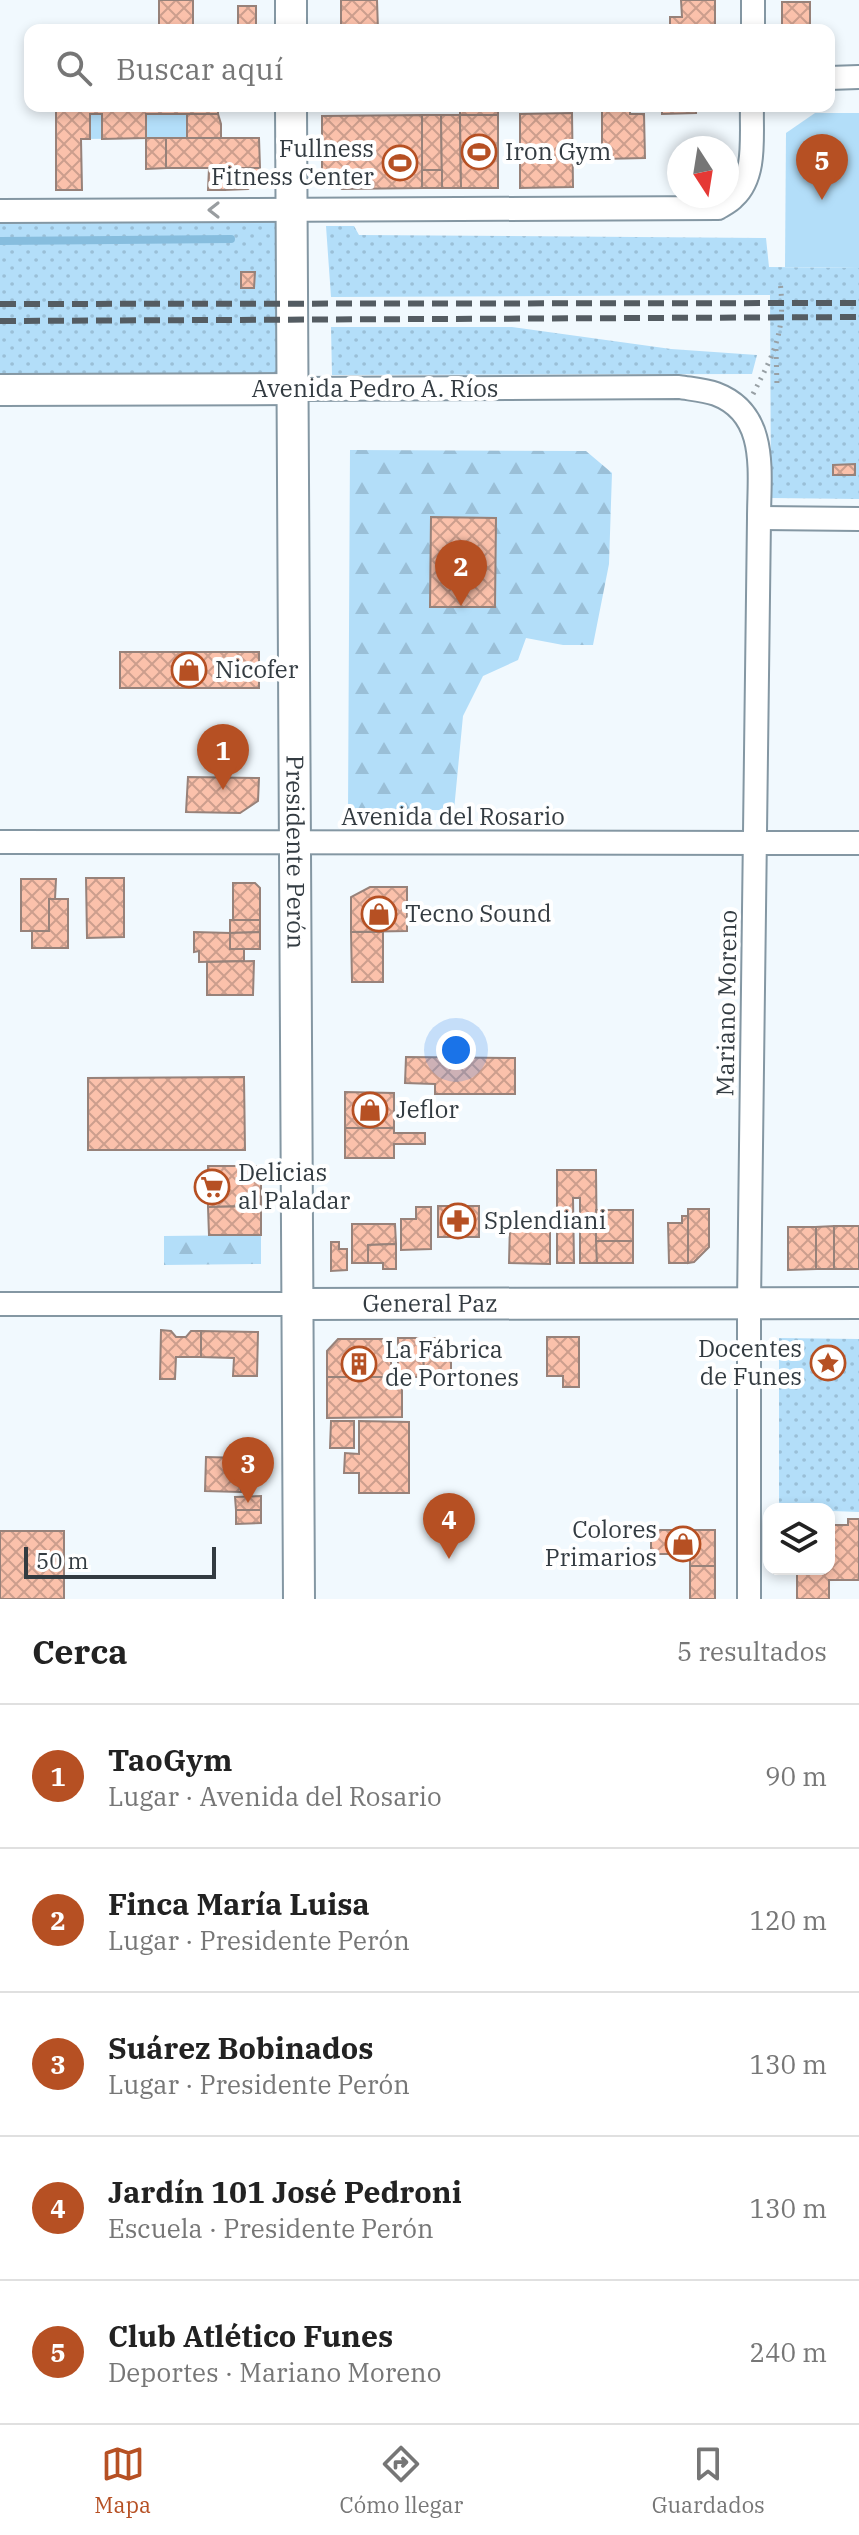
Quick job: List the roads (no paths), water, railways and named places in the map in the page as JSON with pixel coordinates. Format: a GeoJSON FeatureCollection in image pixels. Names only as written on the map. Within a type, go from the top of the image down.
{"type":"FeatureCollection","features":[{"type":"Feature","properties":{"kind":"main road"},"geometry":{"type":"LineString","coordinates":[[291,0],[291,24]]}},
{"type":"Feature","properties":{"kind":"main road","name":"Presidente Perón"},"geometry":{"type":"LineString","coordinates":[[291,112],[299,1599]]}},
{"type":"Feature","properties":{"kind":"main road","name":"Avenida Pedro A. Ríos"},"geometry":{"type":"LineString","coordinates":[[0,390],[293,389]]}},
{"type":"Feature","properties":{"kind":"main road","name":"General Paz"},"geometry":{"type":"LineString","coordinates":[[298,1304],[859,1303]]}},
{"type":"Feature","properties":{"kind":"street"},"geometry":{"type":"LineString","coordinates":[[753,0],[753,24]]}},
{"type":"Feature","properties":{"kind":"street"},"geometry":{"type":"LineString","coordinates":[[835,78],[859,77]]}},
{"type":"Feature","properties":{"kind":"street"},"geometry":{"type":"LineString","coordinates":[[0,211],[718,208],[734,198],[745,183],[749,167],[752,112]]}},
{"type":"Feature","properties":{"kind":"street","name":"Avenida Pedro A. Ríos"},"geometry":{"type":"LineString","coordinates":[[293,389],[679,387],[716,394],[744,412]]}},
{"type":"Feature","properties":{"kind":"street","name":"Mariano Moreno"},"geometry":{"type":"LineString","coordinates":[[744,412],[757,436],[759,460],[749,1303],[749,1599]]}},
{"type":"Feature","properties":{"kind":"street"},"geometry":{"type":"LineString","coordinates":[[759,518],[859,519]]}},
{"type":"Feature","properties":{"kind":"street","name":"Avenida del Rosario"},"geometry":{"type":"LineString","coordinates":[[0,842],[859,843]]}},
{"type":"Feature","properties":{"kind":"street","name":"General Paz"},"geometry":{"type":"LineString","coordinates":[[0,1304],[298,1304]]}},
{"type":"Feature","properties":{"kind":"waterway"},"geometry":{"type":"LineString","coordinates":[[0,241],[231,239]]}},
{"type":"Feature","properties":{"kind":"railway"},"geometry":{"type":"LineString","coordinates":[[0,304],[859,303]]}},
{"type":"Feature","properties":{"kind":"railway"},"geometry":{"type":"LineString","coordinates":[[0,321],[859,317]]}},
{"type":"Feature","properties":{"kind":"place","name":"Iron Gym"},"geometry":{"type":"Point","coordinates":[479,152]}},
{"type":"Feature","properties":{"kind":"place","name":"Fullness Fitness Center"},"geometry":{"type":"Point","coordinates":[400,163]}},
{"type":"Feature","properties":{"kind":"place","name":"Club Atlético Funes"},"geometry":{"type":"Point","coordinates":[822,200]}},
{"type":"Feature","properties":{"kind":"place","name":"Finca María Luisa"},"geometry":{"type":"Point","coordinates":[461,606]}},
{"type":"Feature","properties":{"kind":"place","name":"Nicofer"},"geometry":{"type":"Point","coordinates":[189,670]}},
{"type":"Feature","properties":{"kind":"place","name":"TaoGym"},"geometry":{"type":"Point","coordinates":[223,790]}},
{"type":"Feature","properties":{"kind":"place","name":"Tecno Sound"},"geometry":{"type":"Point","coordinates":[379,914]}},
{"type":"Feature","properties":{"kind":"place","name":"Jeflor"},"geometry":{"type":"Point","coordinates":[370,1110]}},
{"type":"Feature","properties":{"kind":"place","name":"Delicias al Paladar"},"geometry":{"type":"Point","coordinates":[212,1187]}},
{"type":"Feature","properties":{"kind":"place","name":"Splendiani"},"geometry":{"type":"Point","coordinates":[458,1221]}},
{"type":"Feature","properties":{"kind":"place","name":"Docentes de Funes"},"geometry":{"type":"Point","coordinates":[828,1363]}},
{"type":"Feature","properties":{"kind":"place","name":"La Fábrica de Portones"},"geometry":{"type":"Point","coordinates":[359,1364]}},
{"type":"Feature","properties":{"kind":"place","name":"Suárez Bobinados"},"geometry":{"type":"Point","coordinates":[248,1503]}},
{"type":"Feature","properties":{"kind":"place","name":"Colores Primarios"},"geometry":{"type":"Point","coordinates":[683,1544]}},
{"type":"Feature","properties":{"kind":"place","name":"Jardín 101 José Pedroni"},"geometry":{"type":"Point","coordinates":[449,1559]}}]}
